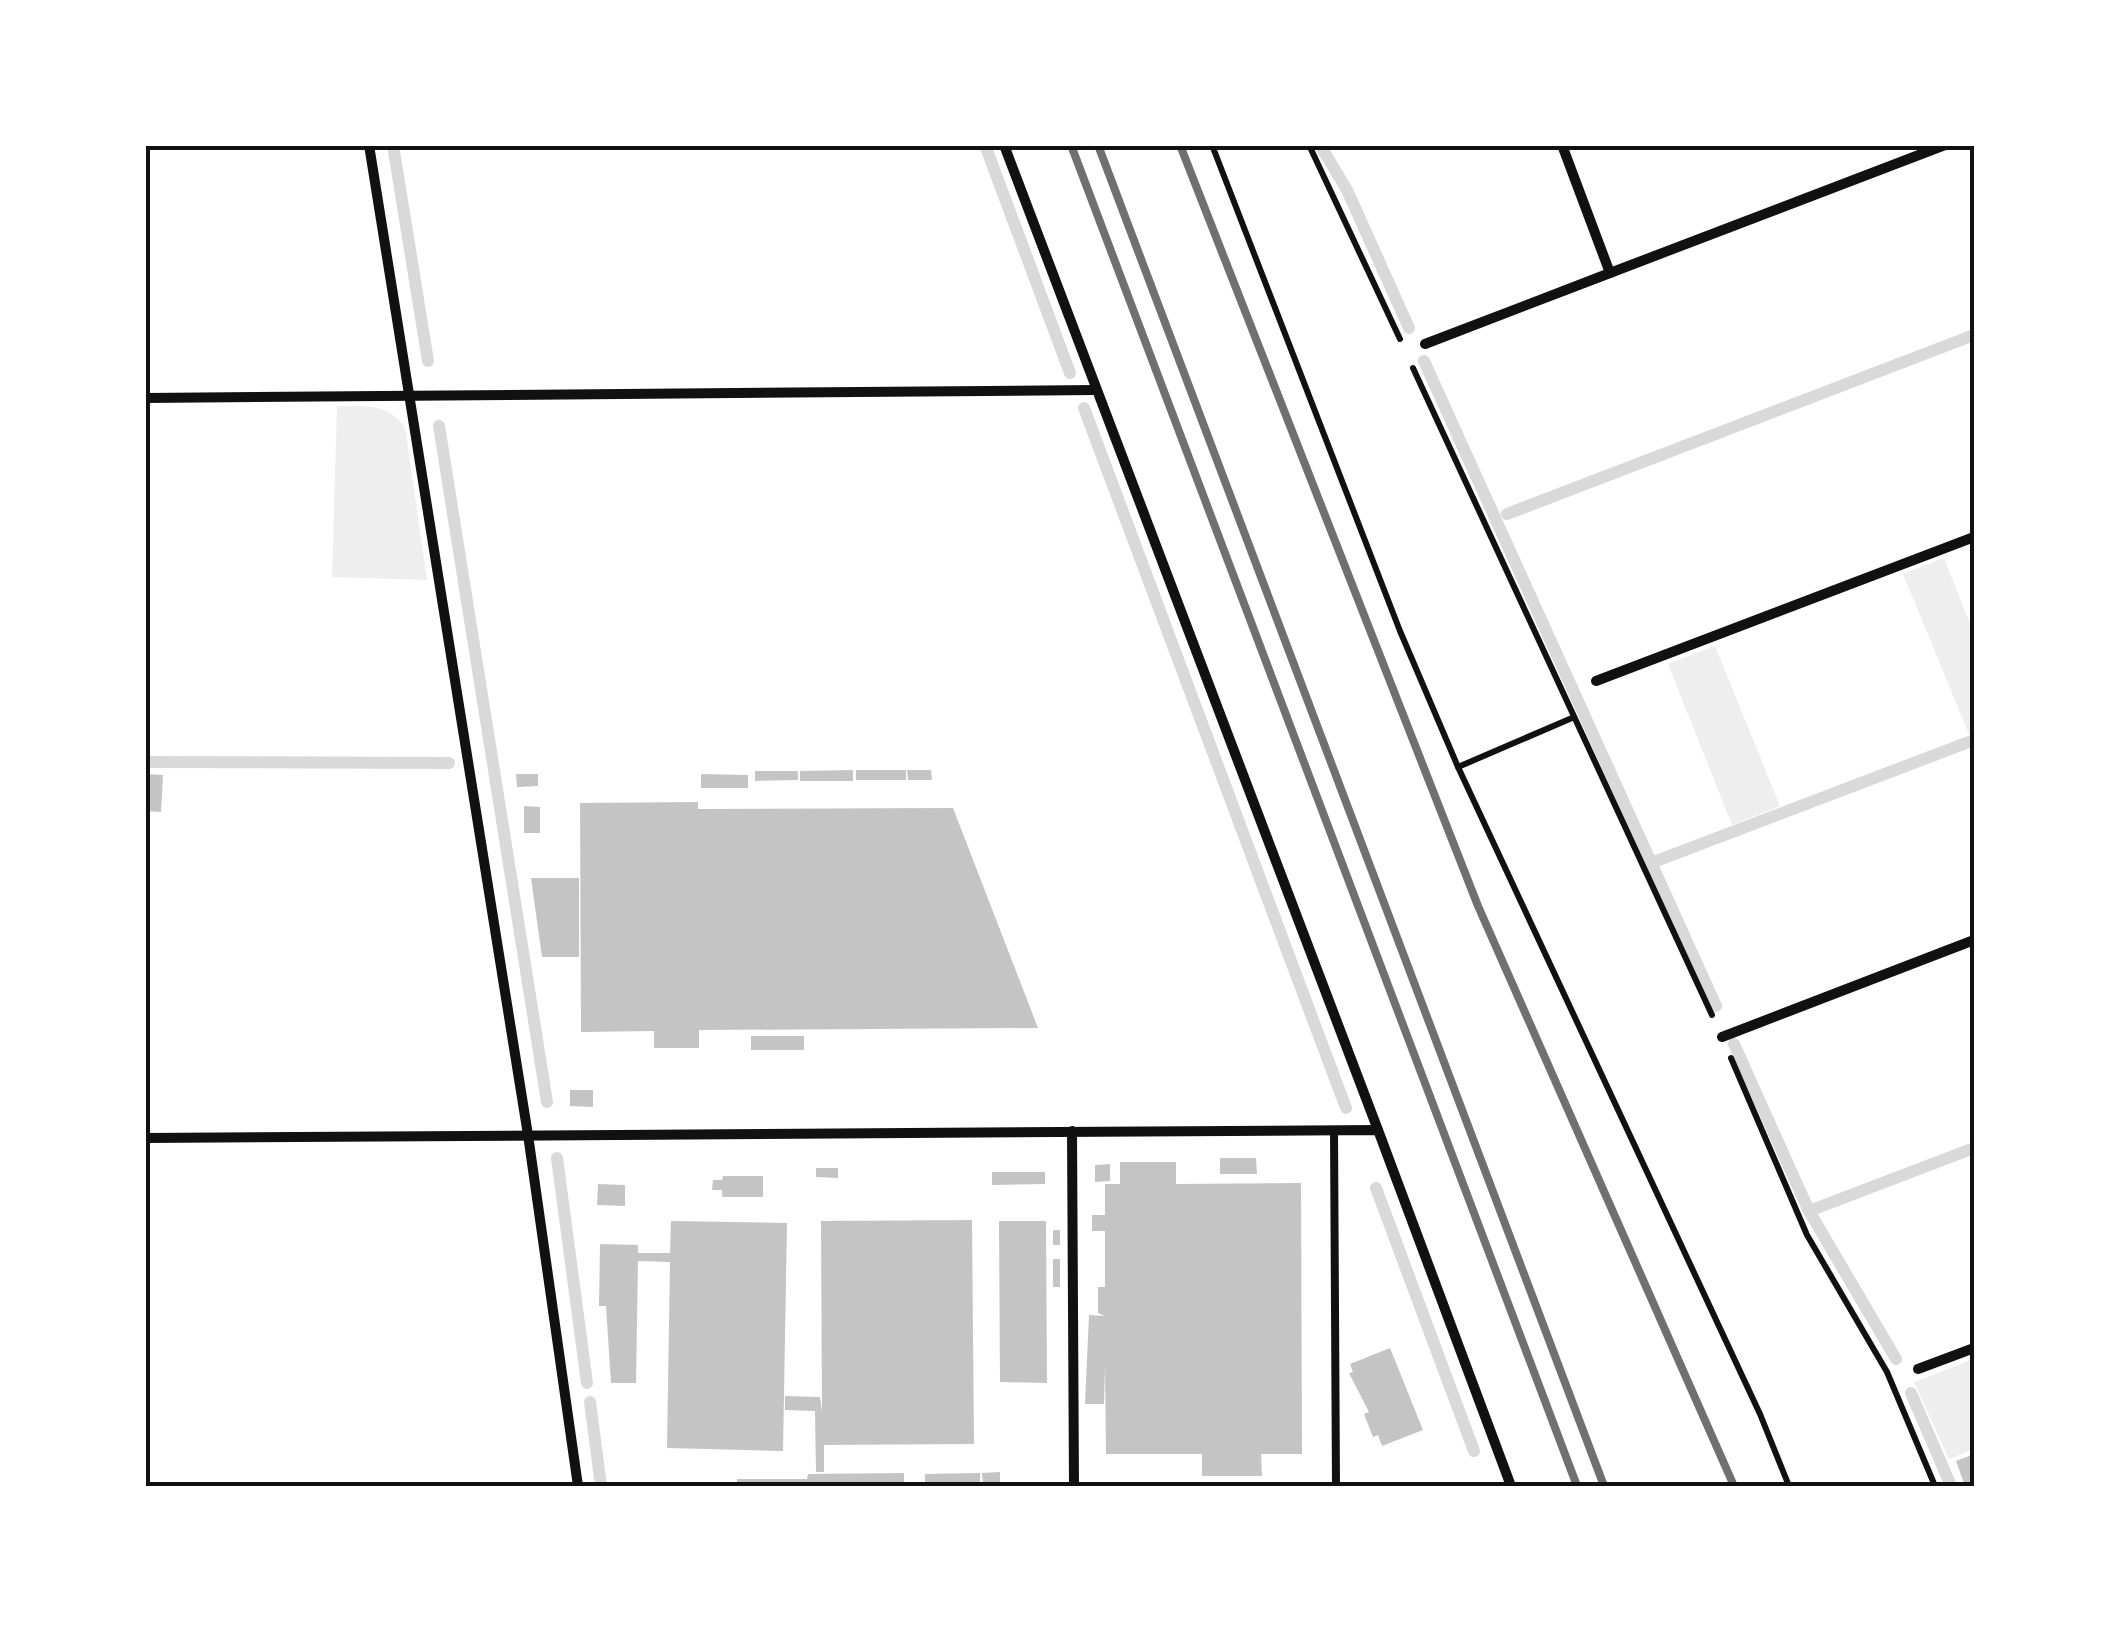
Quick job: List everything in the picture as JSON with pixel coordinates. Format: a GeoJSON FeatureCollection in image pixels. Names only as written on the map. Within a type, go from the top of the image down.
{"type":"FeatureCollection","features":[{"type":"Feature","properties":{"kind":"street"},"geometry":{"type":"LineString","coordinates":[[369,145],[528,1135],[578,1486]]}},
{"type":"Feature","properties":{"kind":"street"},"geometry":{"type":"LineString","coordinates":[[1004,145],[1510,1486]]}},
{"type":"Feature","properties":{"kind":"street"},"geometry":{"type":"LineString","coordinates":[[1562,145],[1610,273]]}},
{"type":"Feature","properties":{"kind":"street"},"geometry":{"type":"LineString","coordinates":[[1425,344],[1944,145]]}},
{"type":"Feature","properties":{"kind":"street"},"geometry":{"type":"LineString","coordinates":[[145,398],[1095,390]]}},
{"type":"Feature","properties":{"kind":"street"},"geometry":{"type":"LineString","coordinates":[[1596,681],[1974,537]]}},
{"type":"Feature","properties":{"kind":"street"},"geometry":{"type":"LineString","coordinates":[[1722,1037],[1974,940]]}},
{"type":"Feature","properties":{"kind":"street"},"geometry":{"type":"LineString","coordinates":[[145,1138],[1378,1130]]}},
{"type":"Feature","properties":{"kind":"street"},"geometry":{"type":"LineString","coordinates":[[1072,1132],[1074,1486]]}},
{"type":"Feature","properties":{"kind":"street"},"geometry":{"type":"LineString","coordinates":[[1918,1369],[1974,1348]]}},
{"type":"Feature","properties":{"kind":"lane"},"geometry":{"type":"LineString","coordinates":[[1334,1130],[1336,1486]]}},
{"type":"Feature","properties":{"kind":"path"},"geometry":{"type":"LineString","coordinates":[[1212,145],[1400,631],[1458,767],[1752,1396],[1789,1486]]}},
{"type":"Feature","properties":{"kind":"path"},"geometry":{"type":"LineString","coordinates":[[1310,145],[1400,341]]}},
{"type":"Feature","properties":{"kind":"path"},"geometry":{"type":"LineString","coordinates":[[1409,359],[1722,1037],[1807,1235],[1887,1372],[1935,1486]]}},
{"type":"Feature","properties":{"kind":"path"},"geometry":{"type":"LineString","coordinates":[[1458,767],[1572,718]]}},
{"type":"Feature","properties":{"kind":"shaded area"},"geometry":{"type":"Polygon","coordinates":[[[337,406],[383,410],[405,427],[427,580],[332,577],[337,406]]]}},
{"type":"Feature","properties":{"kind":"shaded area"},"geometry":{"type":"Polygon","coordinates":[[[1944,558],[1974,634],[1974,732],[1969,734],[1903,574],[1944,558]]]}},
{"type":"Feature","properties":{"kind":"shaded area"},"geometry":{"type":"Polygon","coordinates":[[[1715,646],[1780,806],[1732,825],[1668,664],[1715,646]]]}},
{"type":"Feature","properties":{"kind":"shaded area"},"geometry":{"type":"Polygon","coordinates":[[[1974,1359],[1974,1449],[1949,1459],[1914,1382],[1974,1359]]]}},
{"type":"Feature","properties":{"kind":"building"},"geometry":{"type":"Polygon","coordinates":[[[853,770],[853,781],[800,781],[800,771],[853,770]]]}},
{"type":"Feature","properties":{"kind":"building"},"geometry":{"type":"Polygon","coordinates":[[[856,770],[906,770],[906,780],[856,780],[856,770]]]}},
{"type":"Feature","properties":{"kind":"building"},"geometry":{"type":"Polygon","coordinates":[[[907,770],[931,770],[932,780],[908,780],[907,770]]]}},
{"type":"Feature","properties":{"kind":"building"},"geometry":{"type":"Polygon","coordinates":[[[755,771],[798,771],[798,780],[755,781],[755,771]]]}},
{"type":"Feature","properties":{"kind":"building"},"geometry":{"type":"Polygon","coordinates":[[[145,774],[163,775],[161,812],[145,811],[145,774]]]}},
{"type":"Feature","properties":{"kind":"building"},"geometry":{"type":"Polygon","coordinates":[[[516,774],[538,774],[538,786],[517,787],[516,774]]]}},
{"type":"Feature","properties":{"kind":"building"},"geometry":{"type":"Polygon","coordinates":[[[701,774],[748,775],[748,788],[701,788],[701,774]]]}},
{"type":"Feature","properties":{"kind":"building"},"geometry":{"type":"Polygon","coordinates":[[[698,802],[698,809],[953,808],[1038,1028],[699,1030],[699,1048],[654,1048],[654,1031],[581,1032],[580,803],[698,802]]]}},
{"type":"Feature","properties":{"kind":"building"},"geometry":{"type":"Polygon","coordinates":[[[524,806],[540,807],[540,833],[524,833],[524,806]]]}},
{"type":"Feature","properties":{"kind":"building"},"geometry":{"type":"Polygon","coordinates":[[[531,878],[579,878],[579,957],[542,957],[531,878]]]}},
{"type":"Feature","properties":{"kind":"building"},"geometry":{"type":"Polygon","coordinates":[[[751,1036],[804,1036],[804,1050],[751,1050],[751,1036]]]}},
{"type":"Feature","properties":{"kind":"building"},"geometry":{"type":"Polygon","coordinates":[[[570,1090],[593,1090],[593,1107],[570,1106],[570,1090]]]}},
{"type":"Feature","properties":{"kind":"building"},"geometry":{"type":"Polygon","coordinates":[[[1220,1158],[1256,1158],[1257,1174],[1220,1174],[1220,1158]]]}},
{"type":"Feature","properties":{"kind":"building"},"geometry":{"type":"Polygon","coordinates":[[[1120,1162],[1176,1162],[1176,1184],[1301,1183],[1302,1454],[1261,1454],[1262,1476],[1202,1476],[1202,1454],[1106,1454],[1105,1367],[1104,1404],[1085,1404],[1089,1315],[1105,1316],[1098,1313],[1098,1287],[1105,1287],[1105,1231],[1092,1231],[1092,1215],[1105,1215],[1105,1184],[1120,1184],[1120,1162]]]}},
{"type":"Feature","properties":{"kind":"building"},"geometry":{"type":"Polygon","coordinates":[[[1110,1164],[1110,1181],[1095,1182],[1095,1165],[1110,1164]]]}},
{"type":"Feature","properties":{"kind":"building"},"geometry":{"type":"Polygon","coordinates":[[[816,1168],[838,1168],[838,1178],[816,1177],[816,1168]]]}},
{"type":"Feature","properties":{"kind":"building"},"geometry":{"type":"Polygon","coordinates":[[[992,1172],[1045,1172],[1045,1184],[992,1185],[992,1172]]]}},
{"type":"Feature","properties":{"kind":"building"},"geometry":{"type":"Polygon","coordinates":[[[723,1176],[763,1176],[763,1197],[722,1197],[722,1190],[712,1190],[713,1180],[722,1180],[723,1176]]]}},
{"type":"Feature","properties":{"kind":"building"},"geometry":{"type":"Polygon","coordinates":[[[598,1184],[625,1185],[625,1206],[597,1205],[598,1184]]]}},
{"type":"Feature","properties":{"kind":"building"},"geometry":{"type":"Polygon","coordinates":[[[972,1220],[974,1444],[824,1445],[824,1472],[816,1472],[815,1411],[785,1410],[785,1396],[820,1397],[822,1412],[821,1221],[972,1220]]]}},
{"type":"Feature","properties":{"kind":"building"},"geometry":{"type":"Polygon","coordinates":[[[671,1221],[787,1223],[783,1451],[667,1448],[670,1262],[638,1261],[636,1383],[611,1383],[606,1306],[599,1306],[600,1244],[638,1245],[638,1253],[670,1253],[671,1221]]]}},
{"type":"Feature","properties":{"kind":"building"},"geometry":{"type":"Polygon","coordinates":[[[999,1221],[1046,1221],[1047,1383],[1000,1382],[999,1221]]]}},
{"type":"Feature","properties":{"kind":"building"},"geometry":{"type":"Polygon","coordinates":[[[1053,1230],[1060,1230],[1060,1245],[1053,1245],[1053,1230]]]}},
{"type":"Feature","properties":{"kind":"building"},"geometry":{"type":"Polygon","coordinates":[[[1053,1259],[1060,1259],[1060,1287],[1053,1287],[1053,1259]]]}},
{"type":"Feature","properties":{"kind":"building"},"geometry":{"type":"Polygon","coordinates":[[[1390,1348],[1423,1430],[1382,1446],[1378,1435],[1373,1437],[1364,1414],[1369,1412],[1349,1373],[1353,1372],[1350,1364],[1390,1348]]]}},
{"type":"Feature","properties":{"kind":"building"},"geometry":{"type":"Polygon","coordinates":[[[1974,1454],[1974,1486],[1965,1486],[1956,1461],[1974,1454]]]}},
{"type":"Feature","properties":{"kind":"building"},"geometry":{"type":"Polygon","coordinates":[[[1000,1472],[1000,1486],[983,1484],[982,1473],[1000,1472]]]}},
{"type":"Feature","properties":{"kind":"building"},"geometry":{"type":"Polygon","coordinates":[[[904,1473],[904,1486],[737,1486],[737,1479],[904,1473]]]}},
{"type":"Feature","properties":{"kind":"building"},"geometry":{"type":"Polygon","coordinates":[[[980,1473],[980,1486],[925,1486],[925,1474],[980,1473]]]}},
{"type":"Feature","properties":{"kind":"waterway"},"geometry":{"type":"LineString","coordinates":[[393,145],[428,361]]}},
{"type":"Feature","properties":{"kind":"waterway"},"geometry":{"type":"LineString","coordinates":[[985,145],[1070,373]]}},
{"type":"Feature","properties":{"kind":"waterway"},"geometry":{"type":"LineString","coordinates":[[1320,145],[1347,190],[1409,328]]}},
{"type":"Feature","properties":{"kind":"waterway"},"geometry":{"type":"LineString","coordinates":[[1507,514],[1974,335]]}},
{"type":"Feature","properties":{"kind":"waterway"},"geometry":{"type":"LineString","coordinates":[[1424,361],[1716,1006]]}},
{"type":"Feature","properties":{"kind":"waterway"},"geometry":{"type":"LineString","coordinates":[[1084,408],[1346,1108]]}},
{"type":"Feature","properties":{"kind":"waterway"},"geometry":{"type":"LineString","coordinates":[[439,426],[547,1102]]}},
{"type":"Feature","properties":{"kind":"waterway"},"geometry":{"type":"LineString","coordinates":[[1651,863],[1974,740]]}},
{"type":"Feature","properties":{"kind":"waterway"},"geometry":{"type":"LineString","coordinates":[[145,762],[449,763]]}},
{"type":"Feature","properties":{"kind":"waterway"},"geometry":{"type":"LineString","coordinates":[[1734,1044],[1809,1211],[1896,1359]]}},
{"type":"Feature","properties":{"kind":"waterway"},"geometry":{"type":"LineString","coordinates":[[1809,1211],[1974,1148]]}},
{"type":"Feature","properties":{"kind":"waterway"},"geometry":{"type":"LineString","coordinates":[[557,1158],[587,1383]]}},
{"type":"Feature","properties":{"kind":"waterway"},"geometry":{"type":"LineString","coordinates":[[1376,1188],[1474,1451]]}},
{"type":"Feature","properties":{"kind":"waterway"},"geometry":{"type":"LineString","coordinates":[[1911,1393],[1951,1486]]}},
{"type":"Feature","properties":{"kind":"waterway"},"geometry":{"type":"LineString","coordinates":[[590,1402],[601,1486]]}},
{"type":"Feature","properties":{"kind":"railway"},"geometry":{"type":"LineString","coordinates":[[1071,145],[1577,1486]]}},
{"type":"Feature","properties":{"kind":"railway"},"geometry":{"type":"LineString","coordinates":[[1098,145],[1604,1486]]}},
{"type":"Feature","properties":{"kind":"railway"},"geometry":{"type":"LineString","coordinates":[[1180,145],[1478,906],[1734,1486]]}}]}
